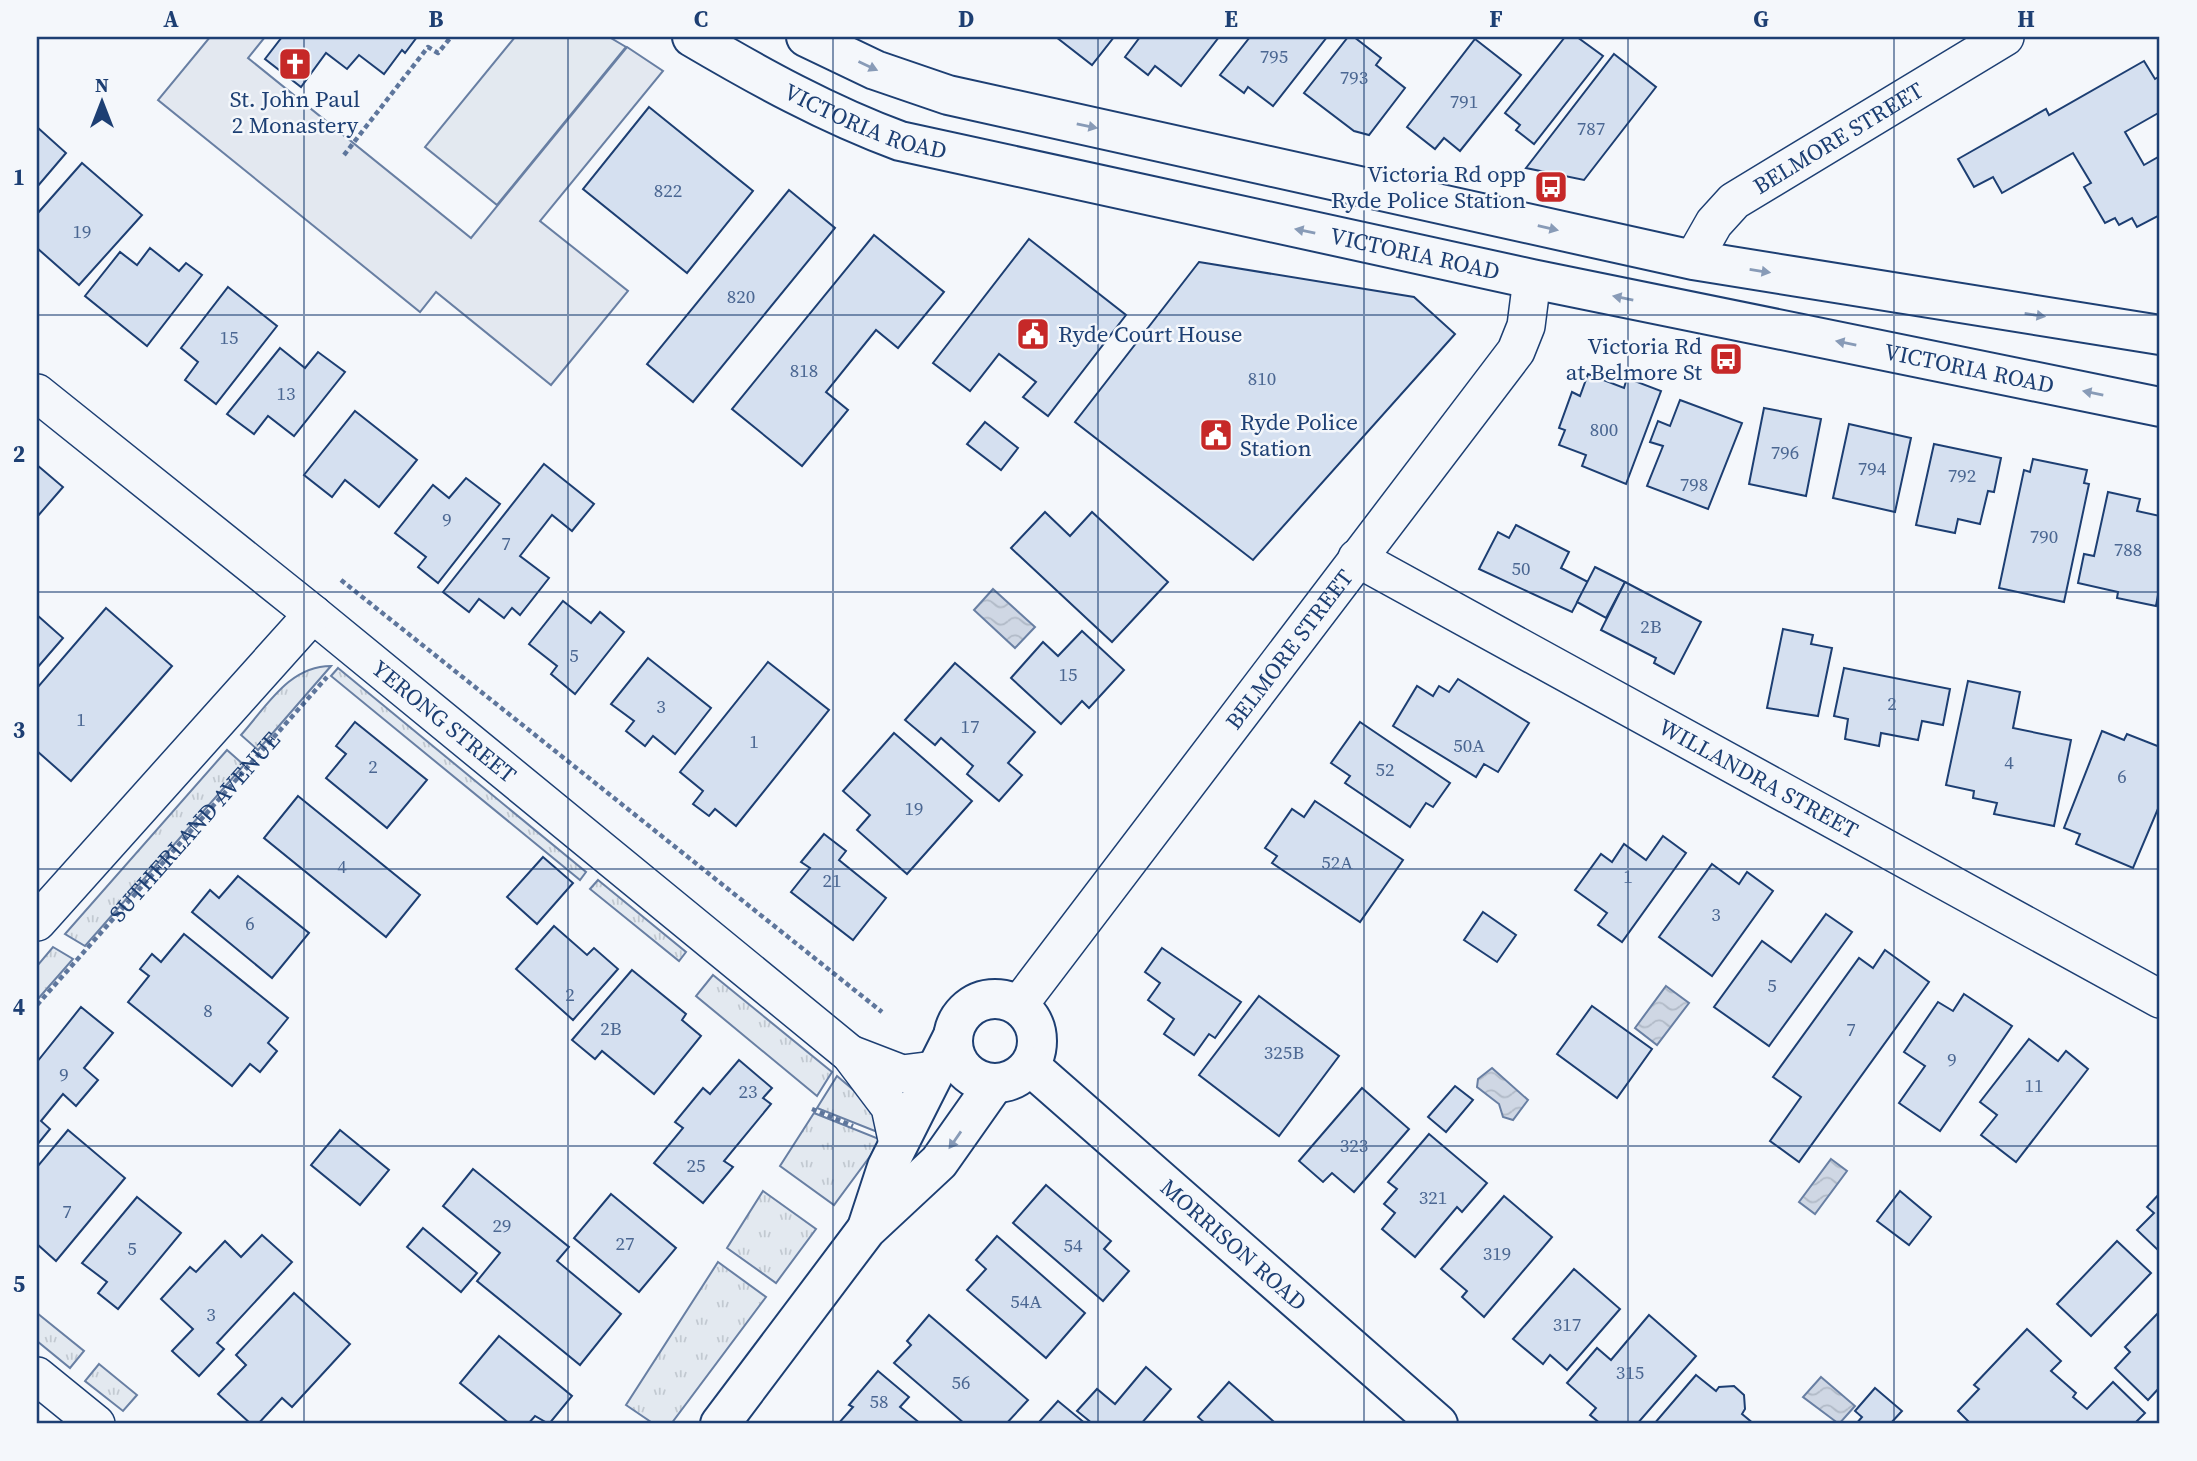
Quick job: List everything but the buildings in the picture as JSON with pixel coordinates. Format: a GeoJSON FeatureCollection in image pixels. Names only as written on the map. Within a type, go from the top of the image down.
{"type":"FeatureCollection","features":[{"type":"Feature","properties":{"kind":"main road","name":"VICTORIA ROAD"},"geometry":{"type":"LineString","coordinates":[[692,37],[756,75],[845,121],[900,141],[1532,279],[2160,407]]}},
{"type":"Feature","properties":{"kind":"main road"},"geometry":{"type":"LineString","coordinates":[[806,37],[875,70],[948,95],[1693,260],[2160,335]]}},
{"type":"Feature","properties":{"kind":"main road"},"geometry":{"type":"LineString","coordinates":[[866,1230],[898,1144],[961,1017],[977,1003],[1005,1000],[1018,1006],[1036,1027],[1038,1041],[1030,1066],[1020,1076],[994,1084],[981,1081],[959,1064],[953,1037]]}},
{"type":"Feature","properties":{"kind":"main road","name":"MORRISON ROAD"},"geometry":{"type":"LineString","coordinates":[[1030,1066],[1437,1424]]}},
{"type":"Feature","properties":{"kind":"main road"},"geometry":{"type":"LineString","coordinates":[[720,1424],[866,1230],[939,1162],[994,1084]]}},
{"type":"Feature","properties":{"kind":"street","name":"BELMORE STREET"},"geometry":{"type":"LineString","coordinates":[[1693,260],[1714,223],[1734,201],[2005,37]]}},
{"type":"Feature","properties":{"kind":"street","name":"BELMORE STREET"},"geometry":{"type":"LineString","coordinates":[[1018,1006],[1516,351],[1526,326],[1532,279]]}},
{"type":"Feature","properties":{"kind":"street","name":"YERONG STREET"},"geometry":{"type":"LineString","coordinates":[[37,393],[313,614],[850,1055],[890,1107],[898,1144]]}},
{"type":"Feature","properties":{"kind":"street","name":"WILLANDRA STREET"},"geometry":{"type":"LineString","coordinates":[[1357,558],[2160,999]]}},
{"type":"Feature","properties":{"kind":"street"},"geometry":{"type":"LineString","coordinates":[[38,917],[313,614]]}},
{"type":"Feature","properties":{"kind":"street","name":"YERONG STREET"},"geometry":{"type":"LineString","coordinates":[[850,1055],[901,1074],[926,1087]]}},
{"type":"Feature","properties":{"kind":"street"},"geometry":{"type":"LineString","coordinates":[[37,1376],[96,1424]]}},
{"type":"Feature","properties":{"kind":"path"},"geometry":{"type":"LineString","coordinates":[[344,155],[428,47],[438,53],[451,37]]}},
{"type":"Feature","properties":{"kind":"path","name":"YERONG STREET"},"geometry":{"type":"LineString","coordinates":[[341,580],[882,1012]]}},
{"type":"Feature","properties":{"kind":"path","name":"SUTHERLAND AVENUE"},"geometry":{"type":"LineString","coordinates":[[37,1005],[353,647]]}},
{"type":"Feature","properties":{"kind":"path"},"geometry":{"type":"LineString","coordinates":[[812,1109],[862,1129]]}},
{"type":"Feature","properties":{"kind":"green space"},"geometry":{"type":"Polygon","coordinates":[[[515,37],[609,37],[626,47],[497,205],[425,147],[515,37]]]}},
{"type":"Feature","properties":{"kind":"green space"},"geometry":{"type":"Polygon","coordinates":[[[331,666],[258,750],[241,735],[291,680],[316,668],[331,666]]]}},
{"type":"Feature","properties":{"kind":"green space"},"geometry":{"type":"Polygon","coordinates":[[[338,668],[586,872],[580,880],[331,676],[338,668]]]}},
{"type":"Feature","properties":{"kind":"green space"},"geometry":{"type":"Polygon","coordinates":[[[227,750],[244,765],[85,946],[65,934],[227,750]]]}},
{"type":"Feature","properties":{"kind":"green space"},"geometry":{"type":"Polygon","coordinates":[[[598,880],[686,952],[679,961],[590,889],[598,880]]]}},
{"type":"Feature","properties":{"kind":"green space"},"geometry":{"type":"Polygon","coordinates":[[[53,947],[73,959],[37,1000],[37,966],[53,947]]]}},
{"type":"Feature","properties":{"kind":"green space"},"geometry":{"type":"Polygon","coordinates":[[[713,975],[832,1072],[817,1096],[696,996],[713,975]]]}},
{"type":"Feature","properties":{"kind":"green space"},"geometry":{"type":"Polygon","coordinates":[[[837,1076],[870,1104],[880,1133],[817,1108],[837,1076]]]}},
{"type":"Feature","properties":{"kind":"green space"},"geometry":{"type":"Polygon","coordinates":[[[814,1113],[879,1139],[871,1155],[834,1205],[780,1166],[814,1113]]]}},
{"type":"Feature","properties":{"kind":"green space"},"geometry":{"type":"Polygon","coordinates":[[[763,1191],[816,1229],[776,1283],[727,1248],[763,1191]]]}},
{"type":"Feature","properties":{"kind":"green space"},"geometry":{"type":"Polygon","coordinates":[[[718,1262],[766,1297],[671,1424],[654,1424],[626,1405],[718,1262]]]}},
{"type":"Feature","properties":{"kind":"green space"},"geometry":{"type":"Polygon","coordinates":[[[37,1313],[84,1351],[70,1368],[37,1341],[37,1313]]]}},
{"type":"Feature","properties":{"kind":"green space"},"geometry":{"type":"Polygon","coordinates":[[[99,1364],[137,1395],[123,1411],[85,1381],[99,1364]]]}},
{"type":"Feature","properties":{"kind":"shaded area"},"geometry":{"type":"Polygon","coordinates":[[[210,37],[265,37],[248,58],[471,238],[627,47],[663,71],[540,221],[628,291],[551,385],[436,292],[420,312],[158,100],[210,37]]]}},
{"type":"Feature","properties":{"kind":"water"},"geometry":{"type":"Polygon","coordinates":[[[993,589],[1035,627],[1015,648],[974,610],[993,589]]]}},
{"type":"Feature","properties":{"kind":"water"},"geometry":{"type":"Polygon","coordinates":[[[1666,986],[1689,1003],[1657,1045],[1635,1028],[1666,986]]]}},
{"type":"Feature","properties":{"kind":"water"},"geometry":{"type":"Polygon","coordinates":[[[1492,1068],[1528,1100],[1513,1120],[1503,1117],[1499,1104],[1477,1087],[1478,1079],[1492,1068]]]}},
{"type":"Feature","properties":{"kind":"water"},"geometry":{"type":"Polygon","coordinates":[[[1831,1159],[1847,1171],[1815,1214],[1799,1202],[1831,1159]]]}},
{"type":"Feature","properties":{"kind":"water"},"geometry":{"type":"Polygon","coordinates":[[[1821,1377],[1855,1406],[1839,1424],[1803,1397],[1821,1377]]]}},
{"type":"Feature","properties":{"kind":"place","name":"St. John Paul 2 Monastery"},"geometry":{"type":"Point","coordinates":[295,64]}},
{"type":"Feature","properties":{"kind":"place","name":"Victoria Rd opp Ryde Police Station"},"geometry":{"type":"Point","coordinates":[1551,187]}},
{"type":"Feature","properties":{"kind":"place","name":"Ryde Court House"},"geometry":{"type":"Point","coordinates":[1033,334]}},
{"type":"Feature","properties":{"kind":"place","name":"Victoria Rd at Belmore St"},"geometry":{"type":"Point","coordinates":[1726,359]}},
{"type":"Feature","properties":{"kind":"place","name":"Ryde Police Station"},"geometry":{"type":"Point","coordinates":[1216,435]}}]}
